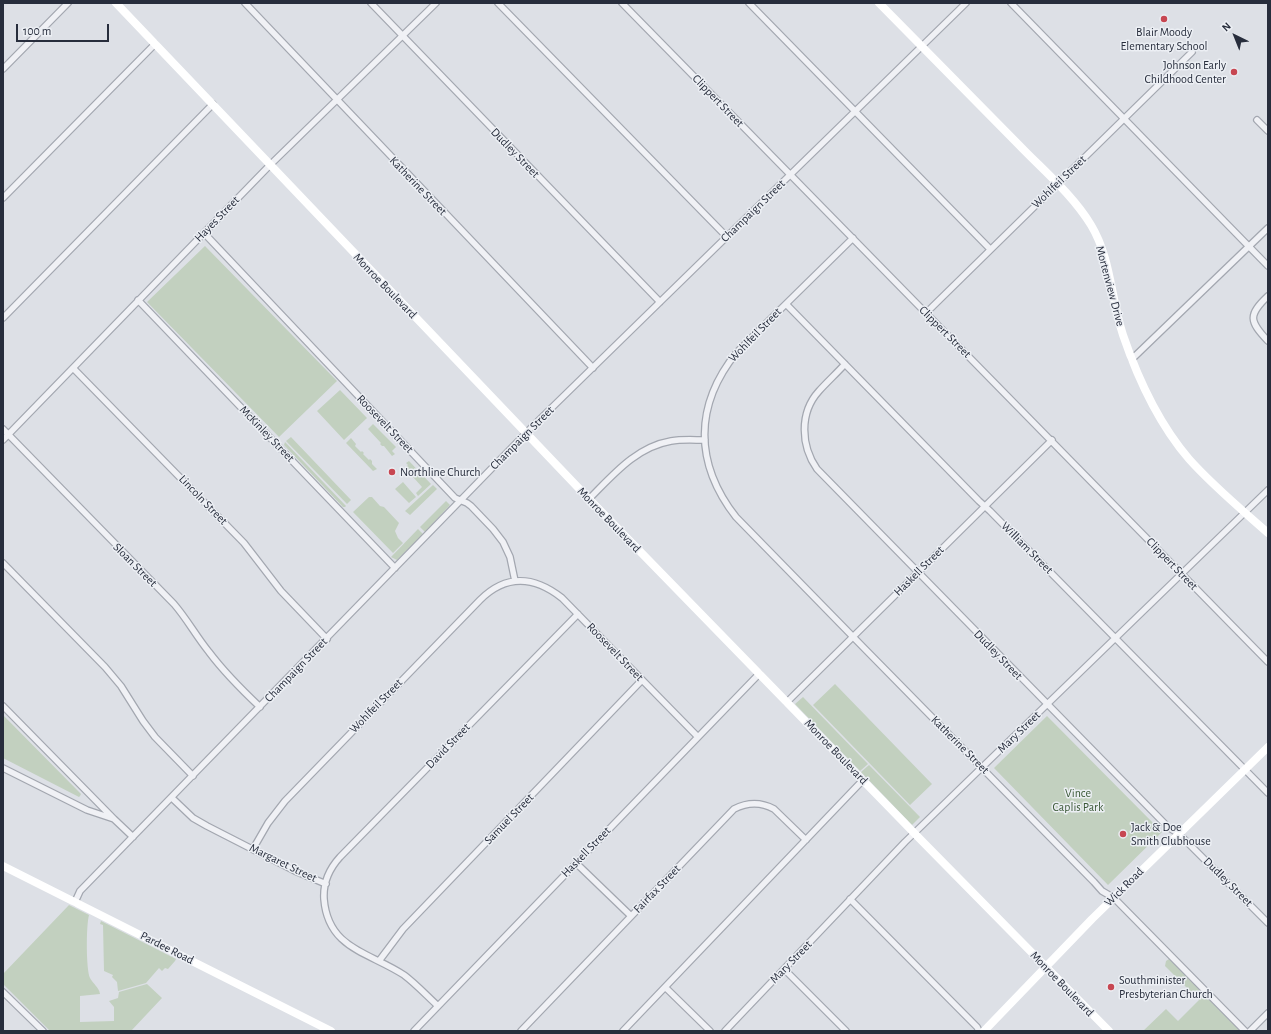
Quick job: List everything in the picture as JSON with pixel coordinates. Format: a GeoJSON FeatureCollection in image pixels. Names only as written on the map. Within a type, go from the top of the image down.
{"type":"FeatureCollection","features":[{"type":"Feature","properties":{"kind":"street"},"geometry":{"type":"LineString","coordinates":[[3,69],[68,3]]}},
{"type":"Feature","properties":{"kind":"street","name":"Monroe Boulevard"},"geometry":{"type":"LineString","coordinates":[[116,3],[588,499],[914,834],[1109,1031]]}},
{"type":"Feature","properties":{"kind":"street","name":"Katherine Street"},"geometry":{"type":"LineString","coordinates":[[245,3],[592,368]]}},
{"type":"Feature","properties":{"kind":"street","name":"Dudley Street"},"geometry":{"type":"LineString","coordinates":[[371,3],[660,302]]}},
{"type":"Feature","properties":{"kind":"street","name":"Hayes Street"},"geometry":{"type":"LineString","coordinates":[[3,440],[270,165],[436,3]]}},
{"type":"Feature","properties":{"kind":"street"},"geometry":{"type":"LineString","coordinates":[[498,3],[727,236]]}},
{"type":"Feature","properties":{"kind":"street","name":"Clippert Street"},"geometry":{"type":"LineString","coordinates":[[622,3],[1268,662]]}},
{"type":"Feature","properties":{"kind":"street"},"geometry":{"type":"LineString","coordinates":[[749,3],[990,249]]}},
{"type":"Feature","properties":{"kind":"street","name":"Mortenview Drive"},"geometry":{"type":"LineString","coordinates":[[879,3],[1057,184],[1087,219],[1096,236],[1105,260],[1123,332],[1132,359],[1153,407],[1178,445],[1200,471],[1268,533]]}},
{"type":"Feature","properties":{"kind":"street","name":"Champaign Street"},"geometry":{"type":"LineString","coordinates":[[75,902],[80,891],[526,434],[966,3]]}},
{"type":"Feature","properties":{"kind":"street"},"geometry":{"type":"LineString","coordinates":[[1011,3],[1268,266]]}},
{"type":"Feature","properties":{"kind":"street"},"geometry":{"type":"LineString","coordinates":[[3,198],[155,44]]}},
{"type":"Feature","properties":{"kind":"street","name":"Wohlfeil Street"},"geometry":{"type":"LineString","coordinates":[[926,313],[1192,52]]}},
{"type":"Feature","properties":{"kind":"street"},"geometry":{"type":"LineString","coordinates":[[3,318],[213,104]]}},
{"type":"Feature","properties":{"kind":"street"},"geometry":{"type":"LineString","coordinates":[[1257,120],[1268,131]]}},
{"type":"Feature","properties":{"kind":"street"},"geometry":{"type":"LineString","coordinates":[[1132,359],[1268,228]]}},
{"type":"Feature","properties":{"kind":"street","name":"Roosevelt Street"},"geometry":{"type":"LineString","coordinates":[[204,233],[455,498],[471,506],[494,528],[510,557],[515,581],[528,581],[550,589],[562,598],[698,737]]}},
{"type":"Feature","properties":{"kind":"street","name":"Wohlfeil Street"},"geometry":{"type":"LineString","coordinates":[[705,440],[705,421],[708,406],[713,390],[721,373],[737,352],[853,238]]}},
{"type":"Feature","properties":{"kind":"street"},"geometry":{"type":"LineString","coordinates":[[1268,296],[1256,308],[1254,318],[1256,328],[1268,341]]}},
{"type":"Feature","properties":{"kind":"street","name":"McKinley Street"},"geometry":{"type":"LineString","coordinates":[[138,300],[395,568]]}},
{"type":"Feature","properties":{"kind":"street","name":"William Street"},"geometry":{"type":"LineString","coordinates":[[786,304],[1268,793]]}},
{"type":"Feature","properties":{"kind":"street","name":"Dudley Street"},"geometry":{"type":"LineString","coordinates":[[845,364],[819,391],[809,407],[804,430],[805,442],[813,464],[821,474],[1047,705],[1168,827],[1179,834],[1268,923]]}},
{"type":"Feature","properties":{"kind":"street","name":"Lincoln Street"},"geometry":{"type":"LineString","coordinates":[[73,368],[244,543],[281,591],[326,639]]}},
{"type":"Feature","properties":{"kind":"street","name":"Sloan Street"},"geometry":{"type":"LineString","coordinates":[[3,429],[174,604],[187,620],[212,657],[236,684],[260,707]]}},
{"type":"Feature","properties":{"kind":"street"},"geometry":{"type":"LineString","coordinates":[[588,499],[636,454],[653,446],[671,441],[705,440]]}},
{"type":"Feature","properties":{"kind":"street","name":"Katherine Street"},"geometry":{"type":"LineString","coordinates":[[705,440],[709,467],[717,488],[736,517],[1102,891],[1114,898],[1245,1031]]}},
{"type":"Feature","properties":{"kind":"street","name":"Haskell Street"},"geometry":{"type":"LineString","coordinates":[[787,702],[1052,440]]}},
{"type":"Feature","properties":{"kind":"street","name":"Mary Street"},"geometry":{"type":"LineString","coordinates":[[725,1031],[914,834],[1115,637],[1268,490]]}},
{"type":"Feature","properties":{"kind":"street"},"geometry":{"type":"LineString","coordinates":[[3,563],[105,667],[121,686],[155,737],[193,776]]}},
{"type":"Feature","properties":{"kind":"street","name":"Wohlfeil Street"},"geometry":{"type":"LineString","coordinates":[[254,850],[268,823],[284,801],[487,592],[498,586],[515,581]]}},
{"type":"Feature","properties":{"kind":"street","name":"David Street"},"geometry":{"type":"LineString","coordinates":[[326,884],[331,869],[340,857],[578,614]]}},
{"type":"Feature","properties":{"kind":"street","name":"Haskell Street"},"geometry":{"type":"LineString","coordinates":[[414,1031],[759,674]]}},
{"type":"Feature","properties":{"kind":"street","name":"Samuel Street"},"geometry":{"type":"LineString","coordinates":[[379,961],[402,929],[642,680]]}},
{"type":"Feature","properties":{"kind":"street"},"geometry":{"type":"LineString","coordinates":[[3,706],[133,838]]}},
{"type":"Feature","properties":{"kind":"street","name":"Wick Road"},"geometry":{"type":"LineString","coordinates":[[984,1031],[1114,898],[1268,747]]}},
{"type":"Feature","properties":{"kind":"street"},"geometry":{"type":"LineString","coordinates":[[3,768],[87,810],[114,819]]}},
{"type":"Feature","properties":{"kind":"street"},"geometry":{"type":"LineString","coordinates":[[623,1031],[863,780]]}},
{"type":"Feature","properties":{"kind":"street","name":"Margaret Street"},"geometry":{"type":"LineString","coordinates":[[172,798],[193,818],[207,826],[295,871],[326,884],[324,894],[325,909],[331,926],[338,937],[349,945],[404,976],[438,1006]]}},
{"type":"Feature","properties":{"kind":"street","name":"Fairfax Street"},"geometry":{"type":"LineString","coordinates":[[524,1030],[730,812],[740,806],[754,803],[769,807],[806,840]]}},
{"type":"Feature","properties":{"kind":"street"},"geometry":{"type":"LineString","coordinates":[[576,864],[631,916]]}},
{"type":"Feature","properties":{"kind":"street","name":"Pardee Road"},"geometry":{"type":"LineString","coordinates":[[3,866],[331,1031]]}},
{"type":"Feature","properties":{"kind":"street"},"geometry":{"type":"LineString","coordinates":[[850,900],[977,1027],[979,1031]]}},
{"type":"Feature","properties":{"kind":"street"},"geometry":{"type":"LineString","coordinates":[[784,969],[846,1031]]}},
{"type":"Feature","properties":{"kind":"street"},"geometry":{"type":"LineString","coordinates":[[665,987],[710,1031]]}},
{"type":"Feature","properties":{"kind":"street"},"geometry":{"type":"LineString","coordinates":[[3,992],[43,1031]]}},
{"type":"Feature","properties":{"kind":"street"},"geometry":{"type":"LineString","coordinates":[[1250,1031],[1268,1013]]}},
{"type":"Feature","properties":{"kind":"green space"},"geometry":{"type":"Polygon","coordinates":[[[205,246],[337,381],[279,437],[147,302],[205,246]]]}},
{"type":"Feature","properties":{"kind":"green space"},"geometry":{"type":"Polygon","coordinates":[[[340,390],[367,418],[344,440],[317,411],[340,390]]]}},
{"type":"Feature","properties":{"kind":"green space"},"geometry":{"type":"Polygon","coordinates":[[[373,424],[396,447],[392,451],[395,454],[392,456],[368,429],[373,424]]]}},
{"type":"Feature","properties":{"kind":"green space"},"geometry":{"type":"Polygon","coordinates":[[[291,437],[351,500],[347,504],[286,441],[291,437]]]}},
{"type":"Feature","properties":{"kind":"green space"},"geometry":{"type":"Polygon","coordinates":[[[351,438],[356,444],[355,446],[364,453],[363,454],[369,460],[370,459],[372,461],[372,464],[377,469],[373,471],[346,443],[351,438]]]}},
{"type":"Feature","properties":{"kind":"green space"},"geometry":{"type":"Polygon","coordinates":[[[285,442],[346,506],[345,507],[343,507],[284,445],[285,442]]]}},
{"type":"Feature","properties":{"kind":"green space"},"geometry":{"type":"Polygon","coordinates":[[[409,461],[431,484],[418,496],[416,493],[422,487],[405,468],[408,465],[406,463],[409,461]]]}},
{"type":"Feature","properties":{"kind":"green space"},"geometry":{"type":"Polygon","coordinates":[[[403,482],[416,497],[409,503],[395,489],[403,482]]]}},
{"type":"Feature","properties":{"kind":"green space"},"geometry":{"type":"Polygon","coordinates":[[[433,485],[437,489],[410,515],[405,511],[433,485]]]}},
{"type":"Feature","properties":{"kind":"green space"},"geometry":{"type":"Polygon","coordinates":[[[369,497],[372,497],[380,506],[384,507],[399,523],[395,531],[398,538],[403,543],[393,553],[353,512],[369,497]]]}},
{"type":"Feature","properties":{"kind":"green space"},"geometry":{"type":"Polygon","coordinates":[[[446,501],[450,505],[425,532],[420,527],[446,501]]]}},
{"type":"Feature","properties":{"kind":"green space"},"geometry":{"type":"Polygon","coordinates":[[[418,529],[423,534],[397,560],[391,557],[418,529]]]}},
{"type":"Feature","properties":{"kind":"green space"},"geometry":{"type":"Polygon","coordinates":[[[835,684],[932,784],[910,805],[813,705],[835,684]]]}},
{"type":"Feature","properties":{"kind":"green space"},"geometry":{"type":"Polygon","coordinates":[[[803,697],[868,764],[860,771],[795,704],[803,697]]]}},
{"type":"Feature","properties":{"kind":"green space"},"geometry":{"type":"Polygon","coordinates":[[[3,715],[81,794],[79,797],[3,758],[3,715]]]}},
{"type":"Feature","properties":{"kind":"green space","name":"Vince Caplis Park"},"geometry":{"type":"Polygon","coordinates":[[[1047,716],[1162,832],[1108,885],[994,768],[1047,716]]]}},
{"type":"Feature","properties":{"kind":"green space"},"geometry":{"type":"Polygon","coordinates":[[[869,765],[920,817],[912,825],[861,772],[869,765]]]}},
{"type":"Feature","properties":{"kind":"green space"},"geometry":{"type":"Polygon","coordinates":[[[69,905],[89,915],[87,928],[88,966],[90,978],[100,994],[80,996],[80,1022],[114,1021],[114,1007],[109,1001],[118,998],[119,992],[147,984],[162,998],[131,1031],[50,1031],[3,984],[3,974],[69,905]]]}},
{"type":"Feature","properties":{"kind":"green space"},"geometry":{"type":"Polygon","coordinates":[[[101,921],[176,959],[175,961],[168,969],[165,968],[162,971],[159,968],[146,983],[118,991],[117,982],[112,977],[113,975],[104,971],[103,925],[100,924],[101,921]]]}},
{"type":"Feature","properties":{"kind":"green space"},"geometry":{"type":"Polygon","coordinates":[[[1169,959],[1240,1031],[1143,1031],[1166,1009],[1178,1021],[1199,1000],[1165,966],[1166,961],[1169,959]]]}},
{"type":"Feature","properties":{"kind":"place","name":"Blair Moody Elementary School"},"geometry":{"type":"Point","coordinates":[1164,19]}},
{"type":"Feature","properties":{"kind":"place","name":"Johnson Early Childhood Center"},"geometry":{"type":"Point","coordinates":[1234,72]}},
{"type":"Feature","properties":{"kind":"place","name":"Northline Church"},"geometry":{"type":"Point","coordinates":[392,472]}},
{"type":"Feature","properties":{"kind":"place","name":"Jack & Doe Smith Clubhouse"},"geometry":{"type":"Point","coordinates":[1123,834]}},
{"type":"Feature","properties":{"kind":"place","name":"Southminister Presbyterian Church"},"geometry":{"type":"Point","coordinates":[1111,987]}}]}
